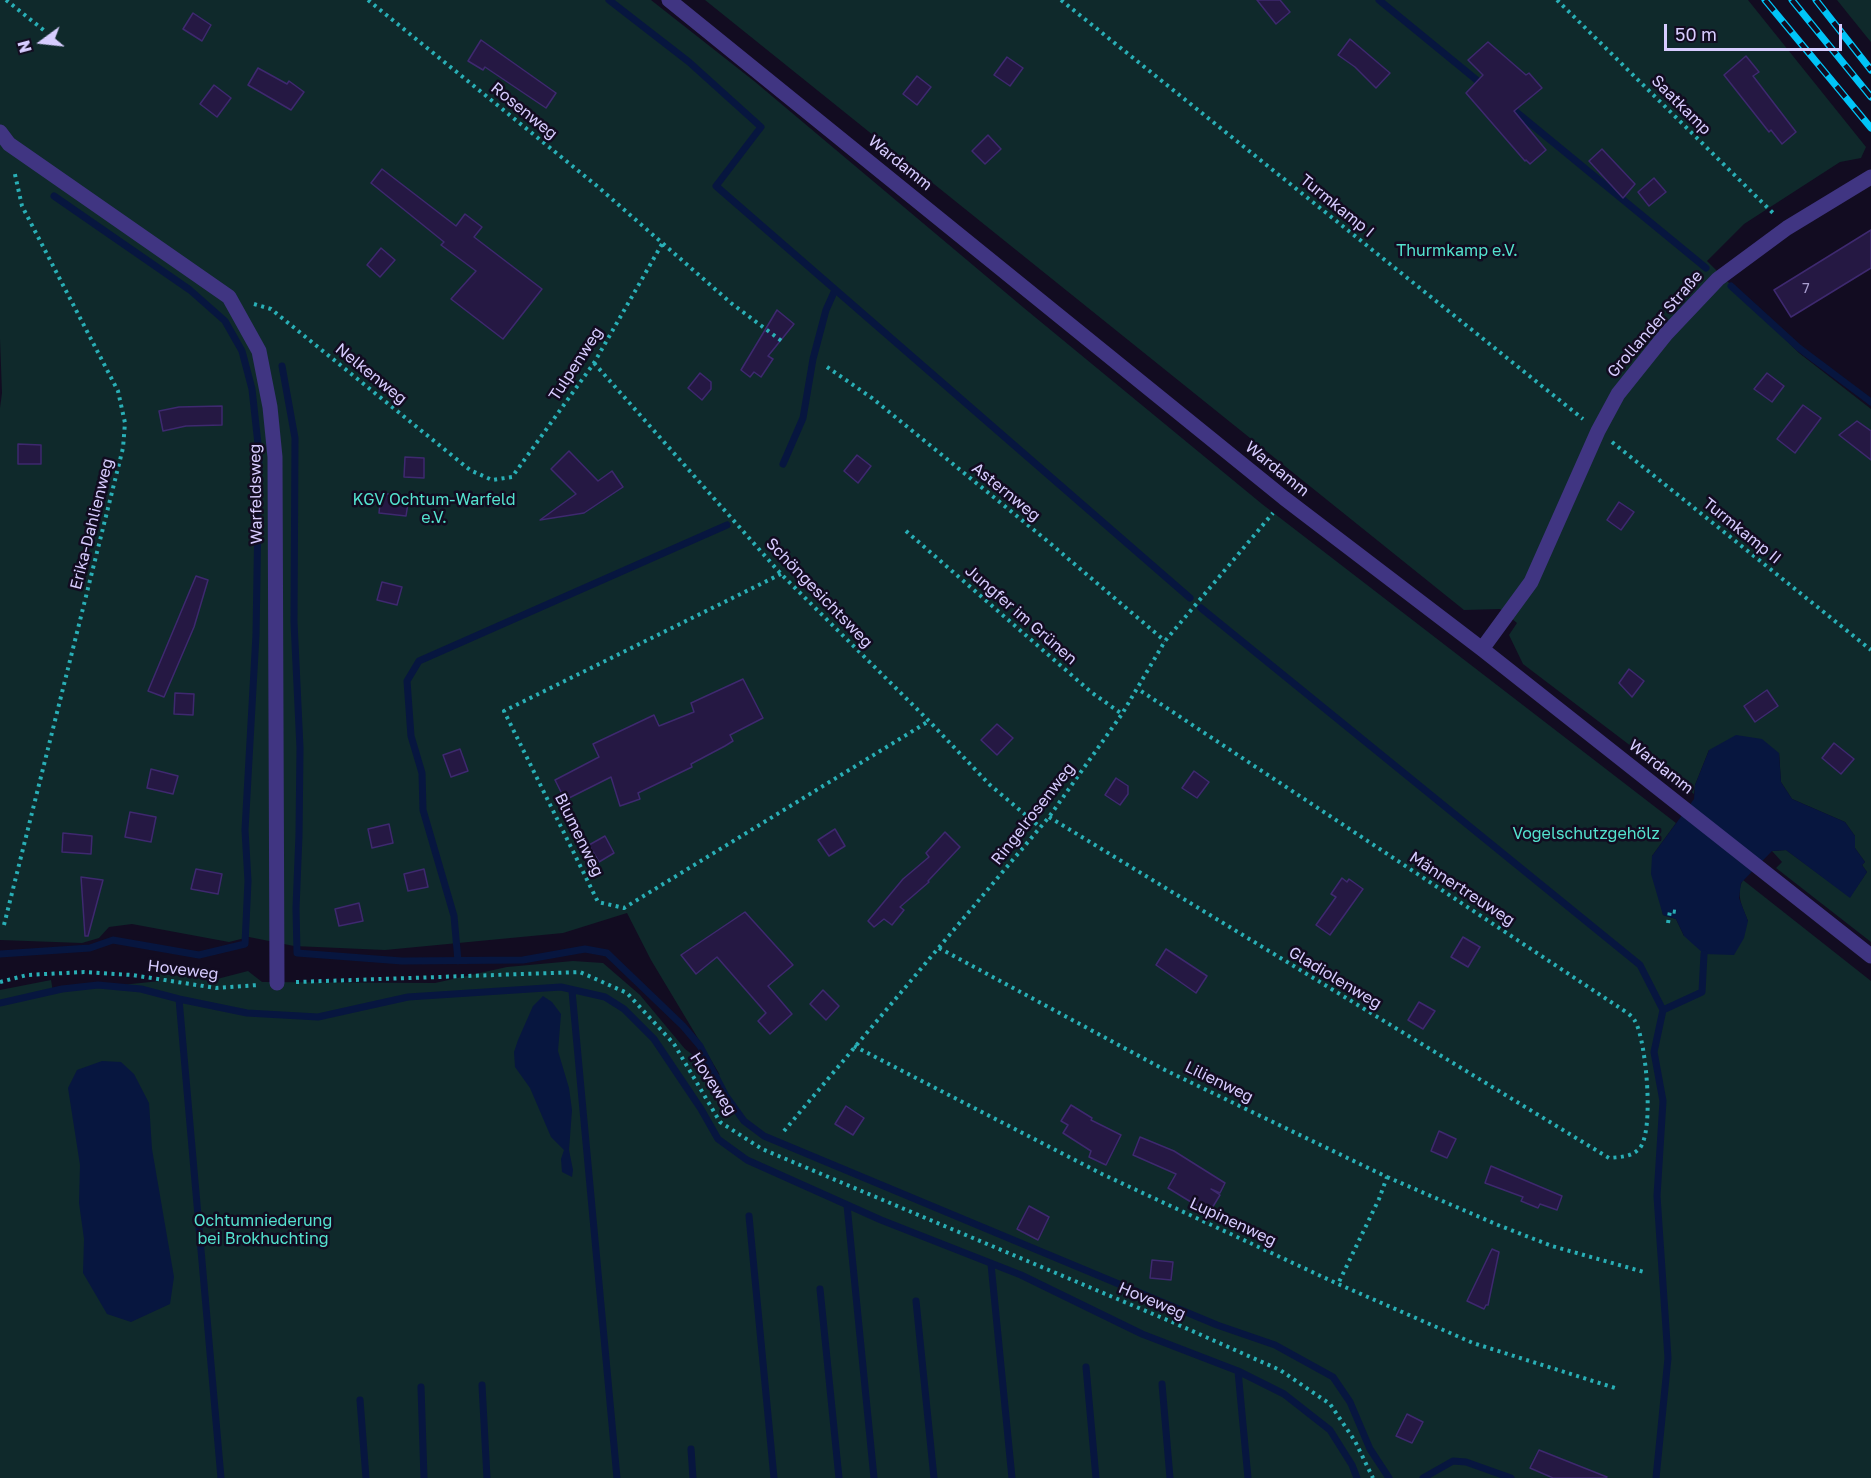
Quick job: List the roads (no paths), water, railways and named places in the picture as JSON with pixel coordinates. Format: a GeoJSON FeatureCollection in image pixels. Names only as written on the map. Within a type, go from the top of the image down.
{"type":"FeatureCollection","features":[{"type":"Feature","properties":{"kind":"street","name":"Wardamm"},"geometry":{"type":"LineString","coordinates":[[669,0],[1284,498],[1482,649],[1871,956]]}},
{"type":"Feature","properties":{"kind":"street","name":"Warfeldsweg"},"geometry":{"type":"LineString","coordinates":[[4,138],[229,297],[259,351],[270,407],[275,457],[277,983]]}},
{"type":"Feature","properties":{"kind":"street","name":"Grollander Straße"},"geometry":{"type":"LineString","coordinates":[[1482,649],[1532,582],[1598,431],[1618,394],[1666,334],[1718,279],[1787,228],[1871,177]]}},
{"type":"Feature","properties":{"kind":"water"},"geometry":{"type":"Polygon","coordinates":[[[1736,735],[1762,739],[1779,753],[1781,782],[1792,799],[1845,822],[1855,836],[1855,848],[1865,862],[1862,865],[1867,872],[1850,898],[1786,850],[1772,851],[1741,883],[1739,898],[1748,921],[1744,938],[1734,955],[1704,954],[1684,936],[1676,919],[1663,915],[1651,874],[1652,856],[1694,799],[1695,785],[1709,750],[1736,735]]]}},
{"type":"Feature","properties":{"kind":"water"},"geometry":{"type":"Polygon","coordinates":[[[543,996],[552,1002],[561,1014],[558,1051],[569,1088],[572,1110],[569,1150],[572,1177],[562,1172],[561,1159],[564,1150],[551,1137],[530,1088],[515,1067],[514,1052],[518,1040],[533,1006],[543,996]]]}},
{"type":"Feature","properties":{"kind":"water"},"geometry":{"type":"Polygon","coordinates":[[[102,1061],[121,1062],[134,1074],[149,1103],[152,1149],[174,1277],[170,1304],[131,1322],[107,1314],[83,1273],[84,1239],[79,1203],[80,1165],[68,1088],[77,1070],[102,1061]]]}},
{"type":"Feature","properties":{"kind":"waterway"},"geometry":{"type":"LineString","coordinates":[[609,0],[689,62],[761,127],[716,186],[1190,598]]}},
{"type":"Feature","properties":{"kind":"waterway"},"geometry":{"type":"LineString","coordinates":[[1379,0],[1484,86]]}},
{"type":"Feature","properties":{"kind":"waterway"},"geometry":{"type":"LineString","coordinates":[[1509,106],[1706,268]]}},
{"type":"Feature","properties":{"kind":"waterway"},"geometry":{"type":"LineString","coordinates":[[0,954],[90,948],[113,940],[199,955],[245,944],[248,881],[245,830],[256,635],[259,453],[252,389],[242,351],[225,321],[190,290],[54,196]]}},
{"type":"Feature","properties":{"kind":"waterway"},"geometry":{"type":"LineString","coordinates":[[1731,286],[1799,348],[1871,402]]}},
{"type":"Feature","properties":{"kind":"waterway"},"geometry":{"type":"LineString","coordinates":[[783,464],[803,418],[813,359],[826,310],[835,290]]}},
{"type":"Feature","properties":{"kind":"waterway"},"geometry":{"type":"LineString","coordinates":[[282,366],[295,438],[294,622],[300,748],[297,953],[402,961],[523,960],[585,949],[607,953],[683,1026],[700,1046],[726,1096],[744,1121],[764,1136],[1217,1325],[1275,1345],[1333,1377],[1350,1402],[1370,1449],[1389,1478]]}},
{"type":"Feature","properties":{"kind":"waterway"},"geometry":{"type":"LineString","coordinates":[[458,961],[454,916],[423,810],[422,773],[411,736],[407,681],[419,661],[727,525]]}},
{"type":"Feature","properties":{"kind":"waterway"},"geometry":{"type":"LineString","coordinates":[[1201,608],[1640,965],[1663,1010]]}},
{"type":"Feature","properties":{"kind":"waterway"},"geometry":{"type":"LineString","coordinates":[[1656,1478],[1668,1358],[1657,1196],[1663,1101],[1654,1052],[1663,1010],[1702,992],[1704,954]]}},
{"type":"Feature","properties":{"kind":"waterway"},"geometry":{"type":"LineString","coordinates":[[0,1003],[62,989],[98,985],[141,989],[247,1013],[318,1017],[408,997],[561,987],[605,997],[624,1009],[654,1039],[701,1109],[718,1139],[747,1160],[881,1220],[1021,1275],[1142,1334],[1238,1371],[1284,1394],[1330,1430],[1352,1465],[1357,1478]]}},
{"type":"Feature","properties":{"kind":"waterway"},"geometry":{"type":"LineString","coordinates":[[572,991],[617,1478]]}},
{"type":"Feature","properties":{"kind":"waterway"},"geometry":{"type":"LineString","coordinates":[[179,999],[221,1478]]}},
{"type":"Feature","properties":{"kind":"waterway"},"geometry":{"type":"LineString","coordinates":[[847,1205],[874,1478]]}},
{"type":"Feature","properties":{"kind":"waterway"},"geometry":{"type":"LineString","coordinates":[[749,1216],[774,1478]]}},
{"type":"Feature","properties":{"kind":"waterway"},"geometry":{"type":"LineString","coordinates":[[991,1264],[1012,1478]]}},
{"type":"Feature","properties":{"kind":"waterway"},"geometry":{"type":"LineString","coordinates":[[820,1289],[839,1478]]}},
{"type":"Feature","properties":{"kind":"waterway"},"geometry":{"type":"LineString","coordinates":[[916,1301],[934,1478]]}},
{"type":"Feature","properties":{"kind":"waterway"},"geometry":{"type":"LineString","coordinates":[[1086,1367],[1096,1478]]}},
{"type":"Feature","properties":{"kind":"waterway"},"geometry":{"type":"LineString","coordinates":[[1238,1371],[1248,1478]]}},
{"type":"Feature","properties":{"kind":"waterway"},"geometry":{"type":"LineString","coordinates":[[1162,1384],[1170,1478]]}},
{"type":"Feature","properties":{"kind":"waterway"},"geometry":{"type":"LineString","coordinates":[[482,1385],[487,1478]]}},
{"type":"Feature","properties":{"kind":"waterway"},"geometry":{"type":"LineString","coordinates":[[421,1387],[424,1478]]}},
{"type":"Feature","properties":{"kind":"waterway"},"geometry":{"type":"LineString","coordinates":[[360,1400],[366,1478]]}},
{"type":"Feature","properties":{"kind":"waterway"},"geometry":{"type":"LineString","coordinates":[[691,1449],[693,1478]]}},
{"type":"Feature","properties":{"kind":"waterway"},"geometry":{"type":"LineString","coordinates":[[1423,1478],[1453,1461],[1466,1462],[1511,1478]]}},
{"type":"Feature","properties":{"kind":"railway"},"geometry":{"type":"LineString","coordinates":[[1765,0],[1871,128]]}},
{"type":"Feature","properties":{"kind":"railway"},"geometry":{"type":"LineString","coordinates":[[1792,0],[1871,97]]}},
{"type":"Feature","properties":{"kind":"railway"},"geometry":{"type":"LineString","coordinates":[[1816,0],[1871,70]]}},
{"type":"Feature","properties":{"kind":"park label","name":"Thurmkamp e.V."},"geometry":{"type":"Point","coordinates":[1457,251]}},
{"type":"Feature","properties":{"kind":"park label","name":"KGV Ochtum-Warfeld e.V."},"geometry":{"type":"Point","coordinates":[434,509]}},
{"type":"Feature","properties":{"kind":"park label","name":"Vogelschutzgehölz"},"geometry":{"type":"Point","coordinates":[1586,834]}},
{"type":"Feature","properties":{"kind":"park label","name":"Ochtumniederung bei Brokhuchting"},"geometry":{"type":"Point","coordinates":[263,1230]}}]}
